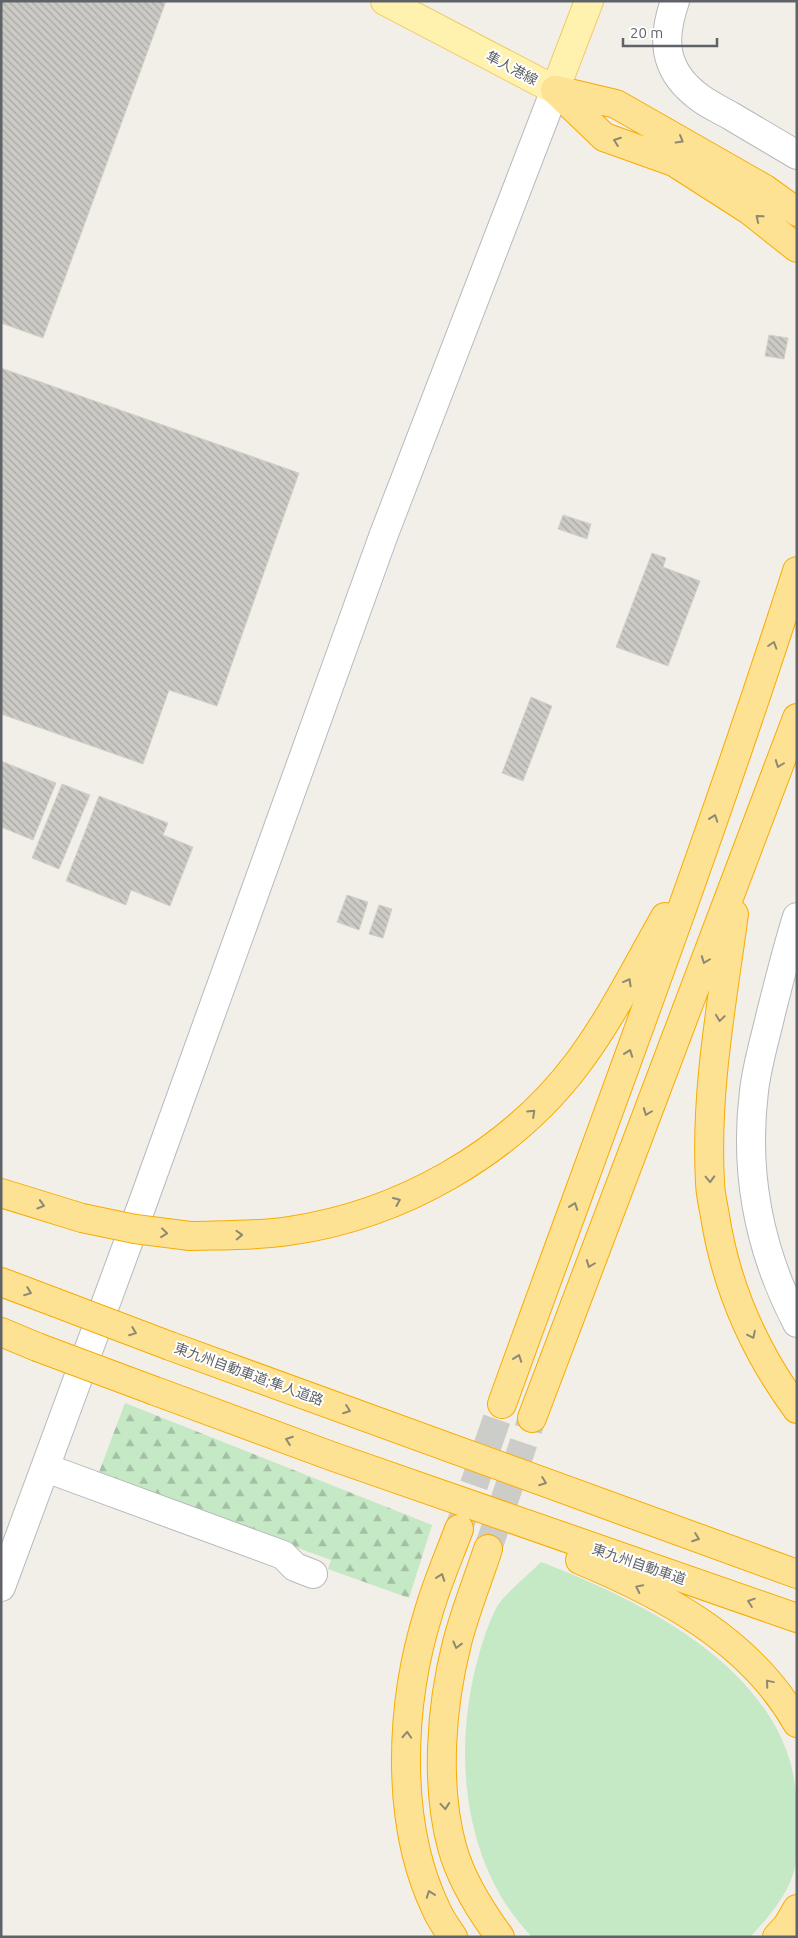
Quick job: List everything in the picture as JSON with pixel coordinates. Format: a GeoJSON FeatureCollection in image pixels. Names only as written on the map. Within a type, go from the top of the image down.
{"type":"FeatureCollection","features":[{"type":"Feature","properties":{"kind":"highway"},"geometry":{"type":"LineString","coordinates":[[555,90],[616,104],[764,189],[797,212]]}},
{"type":"Feature","properties":{"kind":"highway"},"geometry":{"type":"LineString","coordinates":[[555,90],[604,136],[674,162],[749,210],[797,248]]}},
{"type":"Feature","properties":{"kind":"highway"},"geometry":{"type":"LineString","coordinates":[[502,1404],[701,855],[758,692],[797,571]]}},
{"type":"Feature","properties":{"kind":"highway"},"geometry":{"type":"LineString","coordinates":[[532,1418],[797,718]]}},
{"type":"Feature","properties":{"kind":"highway"},"geometry":{"type":"LineString","coordinates":[[1,1193],[82,1218],[135,1229],[190,1236],[240,1235],[289,1231],[337,1222],[374,1210],[428,1188],[470,1163],[509,1134],[544,1101],[577,1065],[604,1025],[701,855]]}},
{"type":"Feature","properties":{"kind":"highway"},"geometry":{"type":"LineString","coordinates":[[740,865],[710,1088],[710,1183],[719,1242],[733,1289],[762,1356],[797,1409]]}},
{"type":"Feature","properties":{"kind":"highway","name":"東九州自動車道;隼人道路"},"geometry":{"type":"LineString","coordinates":[[1,1282],[170,1346],[797,1574]]}},
{"type":"Feature","properties":{"kind":"highway"},"geometry":{"type":"LineString","coordinates":[[1,1332],[334,1458],[603,1570],[668,1602],[722,1638],[750,1661],[772,1687],[797,1723]]}},
{"type":"Feature","properties":{"kind":"highway","name":"東九州自動車道"},"geometry":{"type":"LineString","coordinates":[[334,1458],[797,1618]]}},
{"type":"Feature","properties":{"kind":"highway"},"geometry":{"type":"LineString","coordinates":[[453,1937],[437,1912],[419,1864],[409,1819],[405,1766],[409,1702],[417,1660],[428,1612],[459,1529]]}},
{"type":"Feature","properties":{"kind":"highway"},"geometry":{"type":"LineString","coordinates":[[488,1549],[457,1642],[450,1676],[442,1744],[443,1779],[452,1847],[460,1871],[485,1917],[500,1937]]}},
{"type":"Feature","properties":{"kind":"highway"},"geometry":{"type":"LineString","coordinates":[[777,1937],[797,1910]]}},
{"type":"Feature","properties":{"kind":"main road","name":"隼人港線"},"geometry":{"type":"LineString","coordinates":[[385,1],[555,90],[589,1]]}},
{"type":"Feature","properties":{"kind":"street"},"geometry":{"type":"LineString","coordinates":[[675,1],[668,22],[666,42],[671,63],[681,81],[696,95],[797,155]]}},
{"type":"Feature","properties":{"kind":"street"},"geometry":{"type":"LineString","coordinates":[[1,1587],[146,1196],[384,534],[555,90]]}},
{"type":"Feature","properties":{"kind":"street"},"geometry":{"type":"LineString","coordinates":[[797,917],[788,946],[754,1089],[751,1158],[753,1192],[768,1259],[797,1323]]}},
{"type":"Feature","properties":{"kind":"street"},"geometry":{"type":"LineString","coordinates":[[46,1468],[283,1555],[294,1567],[313,1574]]}},
{"type":"Feature","properties":{"kind":"green space"},"geometry":{"type":"Polygon","coordinates":[[[125,1403],[432,1525],[409,1598],[328,1569],[331,1560],[117,1482],[99,1472],[125,1403]]]}},
{"type":"Feature","properties":{"kind":"green space"},"geometry":{"type":"Polygon","coordinates":[[[541,1562],[614,1593],[688,1635],[721,1661],[749,1689],[773,1722],[789,1758],[794,1779],[797,1814],[796,1861],[792,1877],[783,1896],[771,1914],[750,1937],[532,1937],[509,1909],[491,1878],[478,1844],[470,1809],[465,1737],[469,1701],[476,1666],[491,1619],[498,1605],[541,1562]]]}},
{"type":"Feature","properties":{"kind":"building"},"geometry":{"type":"Polygon","coordinates":[[[1,1],[166,1],[43,338],[1,323],[1,1]]]}},
{"type":"Feature","properties":{"kind":"building"},"geometry":{"type":"Polygon","coordinates":[[[769,335],[788,338],[784,359],[765,356],[769,335]]]}},
{"type":"Feature","properties":{"kind":"building"},"geometry":{"type":"Polygon","coordinates":[[[1,368],[299,473],[217,706],[169,690],[143,764],[1,714],[1,368]]]}},
{"type":"Feature","properties":{"kind":"building"},"geometry":{"type":"Polygon","coordinates":[[[563,515],[591,524],[587,539],[558,529],[563,515]]]}},
{"type":"Feature","properties":{"kind":"building"},"geometry":{"type":"Polygon","coordinates":[[[652,553],[666,558],[663,567],[700,581],[668,666],[616,647],[652,553]]]}},
{"type":"Feature","properties":{"kind":"building"},"geometry":{"type":"Polygon","coordinates":[[[531,697],[552,706],[523,781],[502,773],[531,697]]]}},
{"type":"Feature","properties":{"kind":"building"},"geometry":{"type":"Polygon","coordinates":[[[1,761],[56,783],[33,840],[1,827],[1,761]]]}},
{"type":"Feature","properties":{"kind":"building"},"geometry":{"type":"Polygon","coordinates":[[[62,784],[90,795],[59,869],[32,858],[62,784]]]}},
{"type":"Feature","properties":{"kind":"building"},"geometry":{"type":"Polygon","coordinates":[[[99,796],[168,823],[163,835],[193,847],[170,906],[131,890],[126,905],[66,881],[99,796]]]}},
{"type":"Feature","properties":{"kind":"building"},"geometry":{"type":"Polygon","coordinates":[[[347,895],[368,902],[359,930],[337,922],[347,895]]]}},
{"type":"Feature","properties":{"kind":"building"},"geometry":{"type":"Polygon","coordinates":[[[379,905],[392,909],[383,938],[369,934],[379,905]]]}},
{"type":"Feature","properties":{"kind":"tunnel"},"geometry":{"type":"LineString","coordinates":[[460,1525],[502,1404]]}},
{"type":"Feature","properties":{"kind":"tunnel"},"geometry":{"type":"LineString","coordinates":[[488,1549],[532,1418]]}}]}
